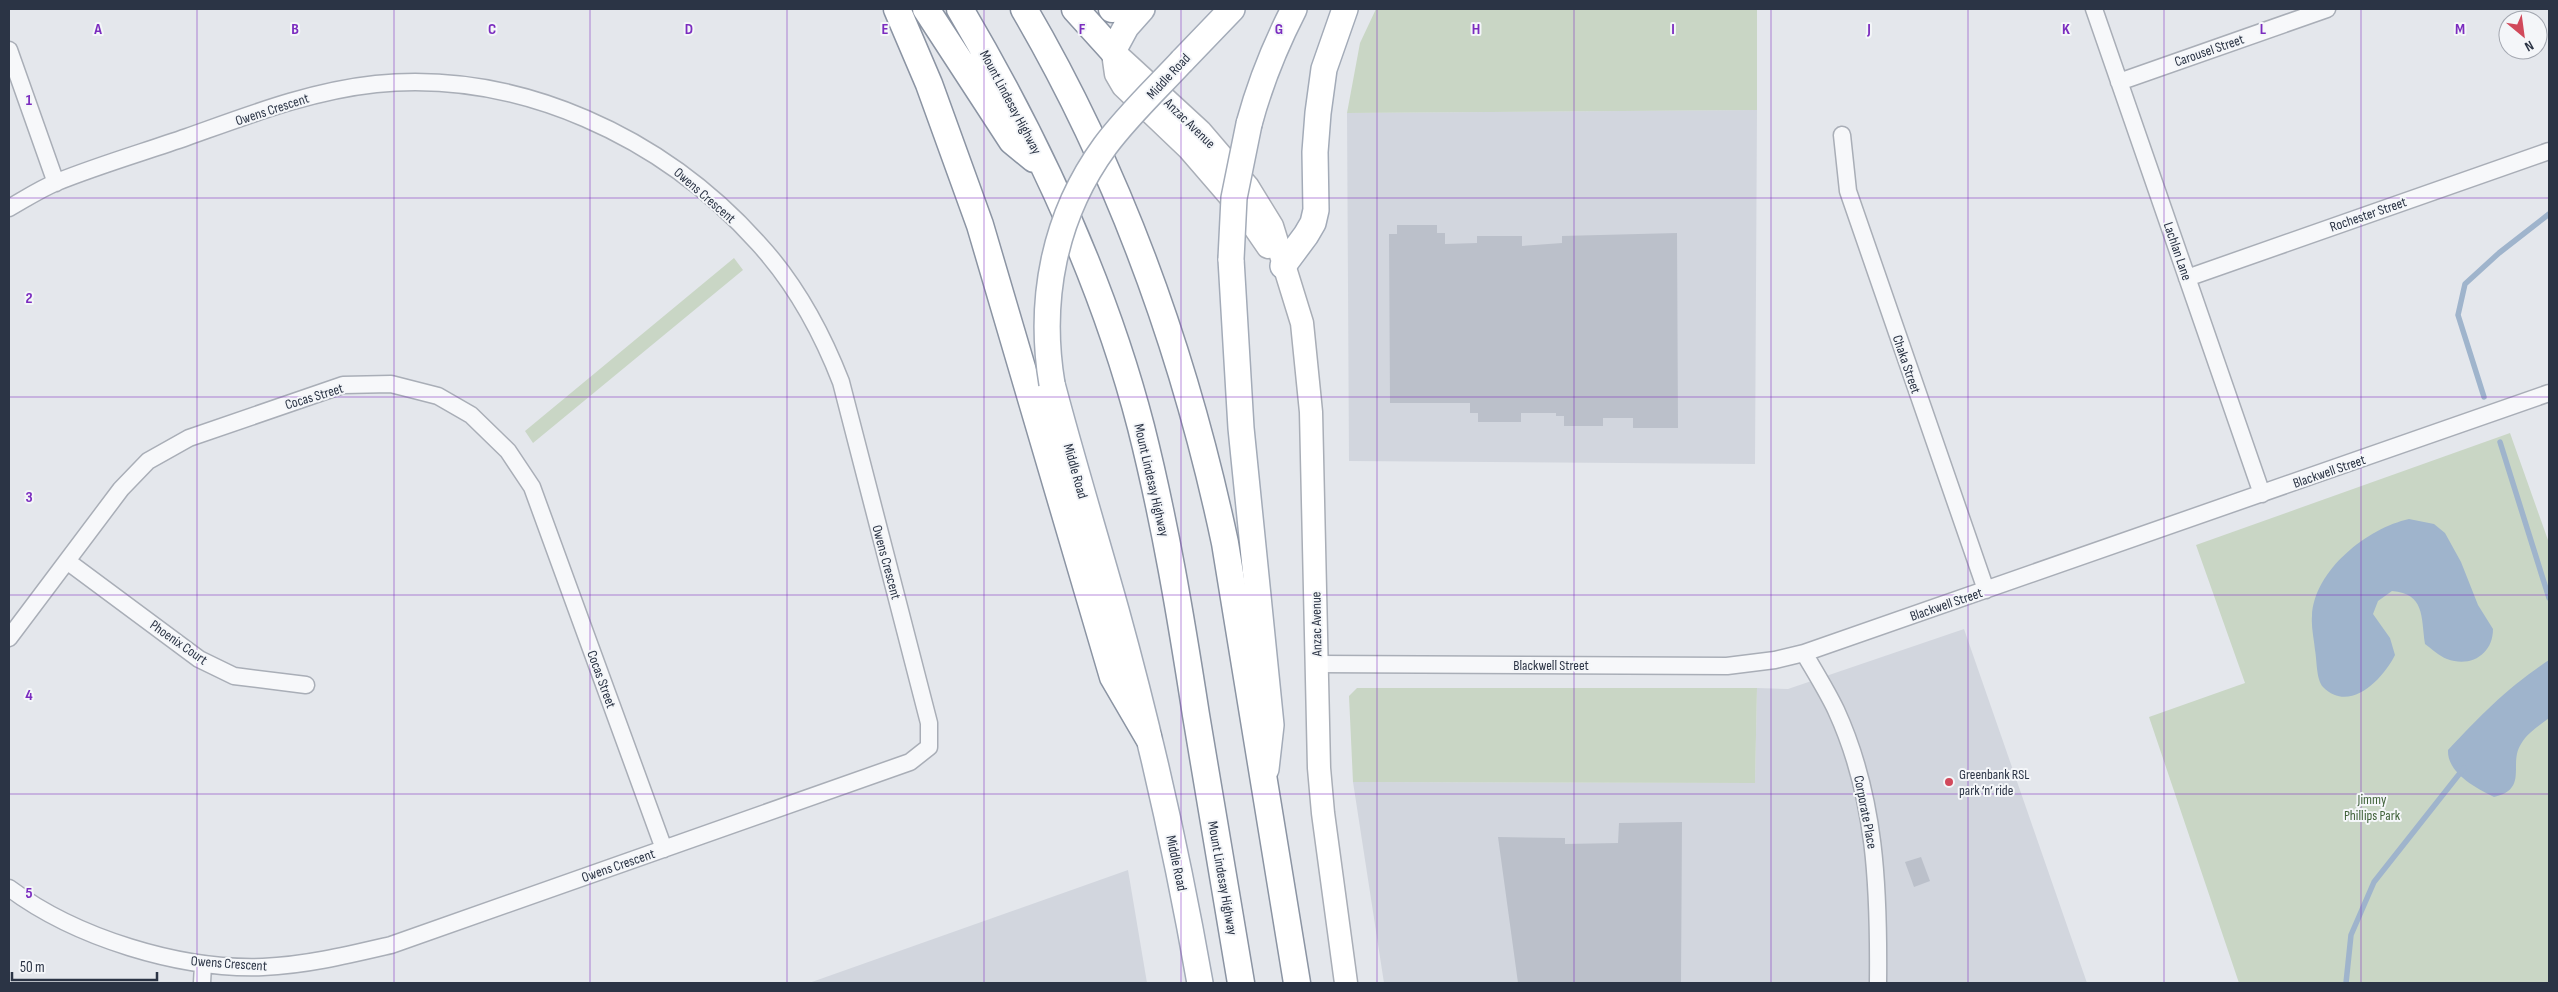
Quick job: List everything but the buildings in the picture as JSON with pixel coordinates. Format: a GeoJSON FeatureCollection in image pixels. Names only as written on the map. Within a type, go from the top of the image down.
{"type":"FeatureCollection","features":[{"type":"Feature","properties":{"kind":"highway"},"geometry":{"type":"LineString","coordinates":[[896,9],[929,84],[980,225],[1113,677],[1148,736]]}},
{"type":"Feature","properties":{"kind":"highway"},"geometry":{"type":"LineString","coordinates":[[926,9],[1012,141],[1045,167]]}},
{"type":"Feature","properties":{"kind":"highway","name":"Mount Lindesay Highway"},"geometry":{"type":"LineString","coordinates":[[960,9],[990,60],[1045,167],[1085,260],[1113,335],[1143,435],[1175,586],[1241,983]]}},
{"type":"Feature","properties":{"kind":"highway"},"geometry":{"type":"LineString","coordinates":[[1024,9],[1086,125],[1112,180],[1149,271],[1180,364],[1210,474],[1225,543],[1297,983]]}},
{"type":"Feature","properties":{"kind":"highway"},"geometry":{"type":"LineString","coordinates":[[1075,9],[1113,51]]}},
{"type":"Feature","properties":{"kind":"main road"},"geometry":{"type":"LineString","coordinates":[[1113,51],[1126,27],[1142,9]]}},
{"type":"Feature","properties":{"kind":"main road","name":"Middle Road"},"geometry":{"type":"LineString","coordinates":[[1200,983],[1168,821],[1148,736],[1116,612],[1052,384],[1048,358],[1047,321],[1049,278],[1061,233],[1076,192],[1116,132],[1232,9]]}},
{"type":"Feature","properties":{"kind":"main road"},"geometry":{"type":"LineString","coordinates":[[1265,787],[1271,725],[1241,428],[1231,259],[1234,198],[1248,124],[1258,90],[1276,45],[1294,9]]}},
{"type":"Feature","properties":{"kind":"main road"},"geometry":{"type":"LineString","coordinates":[[1283,266],[1306,235],[1314,216],[1317,199],[1315,152],[1324,69],[1345,9]]}},
{"type":"Feature","properties":{"kind":"main road","name":"Anzac Avenue"},"geometry":{"type":"LineString","coordinates":[[1113,51],[1116,74],[1123,86],[1162,121],[1211,173],[1283,266],[1302,323],[1311,412],[1319,768],[1323,813],[1346,983]]}},
{"type":"Feature","properties":{"kind":"street","name":"Lachlan Lane"},"geometry":{"type":"LineString","coordinates":[[2094,9],[2262,494]]}},
{"type":"Feature","properties":{"kind":"street","name":"Carousel Street"},"geometry":{"type":"LineString","coordinates":[[2119,82],[2327,9]]}},
{"type":"Feature","properties":{"kind":"street"},"geometry":{"type":"LineString","coordinates":[[9,50],[56,183]]}},
{"type":"Feature","properties":{"kind":"street","name":"Owens Crescent"},"geometry":{"type":"LineString","coordinates":[[9,208],[56,183],[302,97],[377,84],[440,84],[500,91],[558,107],[618,132],[671,166],[716,201],[759,243],[780,270],[813,322],[841,382],[930,723],[930,747],[910,762],[391,945],[314,962],[262,967],[203,964],[143,951],[89,934],[11,895]]}},
{"type":"Feature","properties":{"kind":"street","name":"Chaka Street"},"geometry":{"type":"LineString","coordinates":[[1842,135],[1848,192],[1986,590]]}},
{"type":"Feature","properties":{"kind":"street","name":"Rochester Street"},"geometry":{"type":"LineString","coordinates":[[2187,278],[2549,151]]}},
{"type":"Feature","properties":{"kind":"street","name":"Cocas Street"},"geometry":{"type":"LineString","coordinates":[[9,638],[121,489],[148,461],[188,438],[343,385],[391,384],[438,396],[471,415],[508,451],[532,487],[664,849]]}},
{"type":"Feature","properties":{"kind":"street","name":"Blackwell Street"},"geometry":{"type":"LineString","coordinates":[[1317,664],[1727,666],[1775,660],[1804,653],[2549,393]]}},
{"type":"Feature","properties":{"kind":"street","name":"Phoenix Court"},"geometry":{"type":"LineString","coordinates":[[67,561],[199,659],[234,676],[306,685]]}},
{"type":"Feature","properties":{"kind":"street","name":"Corporate Place"},"geometry":{"type":"LineString","coordinates":[[1804,653],[1836,710],[1863,786],[1875,855],[1878,907],[1878,983]]}},
{"type":"Feature","properties":{"kind":"street"},"geometry":{"type":"LineString","coordinates":[[202,983],[203,964]]}},
{"type":"Feature","properties":{"kind":"shaded area"},"geometry":{"type":"Polygon","coordinates":[[[1757,110],[1755,464],[1349,461],[1347,113],[1757,110]]]}},
{"type":"Feature","properties":{"kind":"shaded area"},"geometry":{"type":"Polygon","coordinates":[[[1964,629],[2087,983],[1384,983],[1353,782],[1755,783],[1757,688],[1788,689],[1964,629]]]}},
{"type":"Feature","properties":{"kind":"shaded area"},"geometry":{"type":"Polygon","coordinates":[[[1128,870],[1147,983],[809,983],[1128,870]]]}},
{"type":"Feature","properties":{"kind":"green space"},"geometry":{"type":"Polygon","coordinates":[[[1376,9],[1757,9],[1757,110],[1347,113],[1360,43],[1376,9]]]}},
{"type":"Feature","properties":{"kind":"green space"},"geometry":{"type":"Polygon","coordinates":[[[734,258],[743,270],[533,443],[525,431],[734,258]]]}},
{"type":"Feature","properties":{"kind":"green space","name":"Jimmy Phillips Park"},"geometry":{"type":"Polygon","coordinates":[[[2510,433],[2549,543],[2549,983],[2239,983],[2149,717],[2245,683],[2196,545],[2510,433]]]}},
{"type":"Feature","properties":{"kind":"green space"},"geometry":{"type":"Polygon","coordinates":[[[1357,688],[1757,688],[1755,783],[1353,782],[1349,696],[1357,688]]]}},
{"type":"Feature","properties":{"kind":"water"},"geometry":{"type":"Polygon","coordinates":[[[2409,519],[2434,524],[2445,533],[2461,562],[2478,605],[2493,629],[2489,646],[2479,657],[2464,662],[2441,656],[2425,644],[2422,616],[2416,602],[2403,593],[2392,591],[2378,601],[2373,614],[2390,638],[2395,655],[2390,664],[2374,683],[2365,690],[2344,697],[2333,694],[2323,687],[2318,674],[2312,624],[2315,599],[2322,583],[2333,567],[2346,554],[2377,531],[2409,519]]]}},
{"type":"Feature","properties":{"kind":"water"},"geometry":{"type":"Polygon","coordinates":[[[2549,660],[2549,718],[2530,733],[2521,744],[2516,760],[2516,775],[2511,788],[2505,793],[2494,797],[2471,784],[2457,773],[2452,766],[2448,750],[2496,702],[2520,681],[2549,660]]]}},
{"type":"Feature","properties":{"kind":"waterway"},"geometry":{"type":"LineString","coordinates":[[2484,397],[2458,315],[2465,284],[2499,253],[2549,214]]}},
{"type":"Feature","properties":{"kind":"waterway"},"geometry":{"type":"LineString","coordinates":[[2500,442],[2549,598]]}},
{"type":"Feature","properties":{"kind":"waterway"},"geometry":{"type":"LineString","coordinates":[[2346,983],[2351,935],[2374,882],[2464,768]]}},
{"type":"Feature","properties":{"kind":"place","name":"Greenbank RSL park ‘n’ ride"},"geometry":{"type":"Point","coordinates":[1949,782]}}]}
